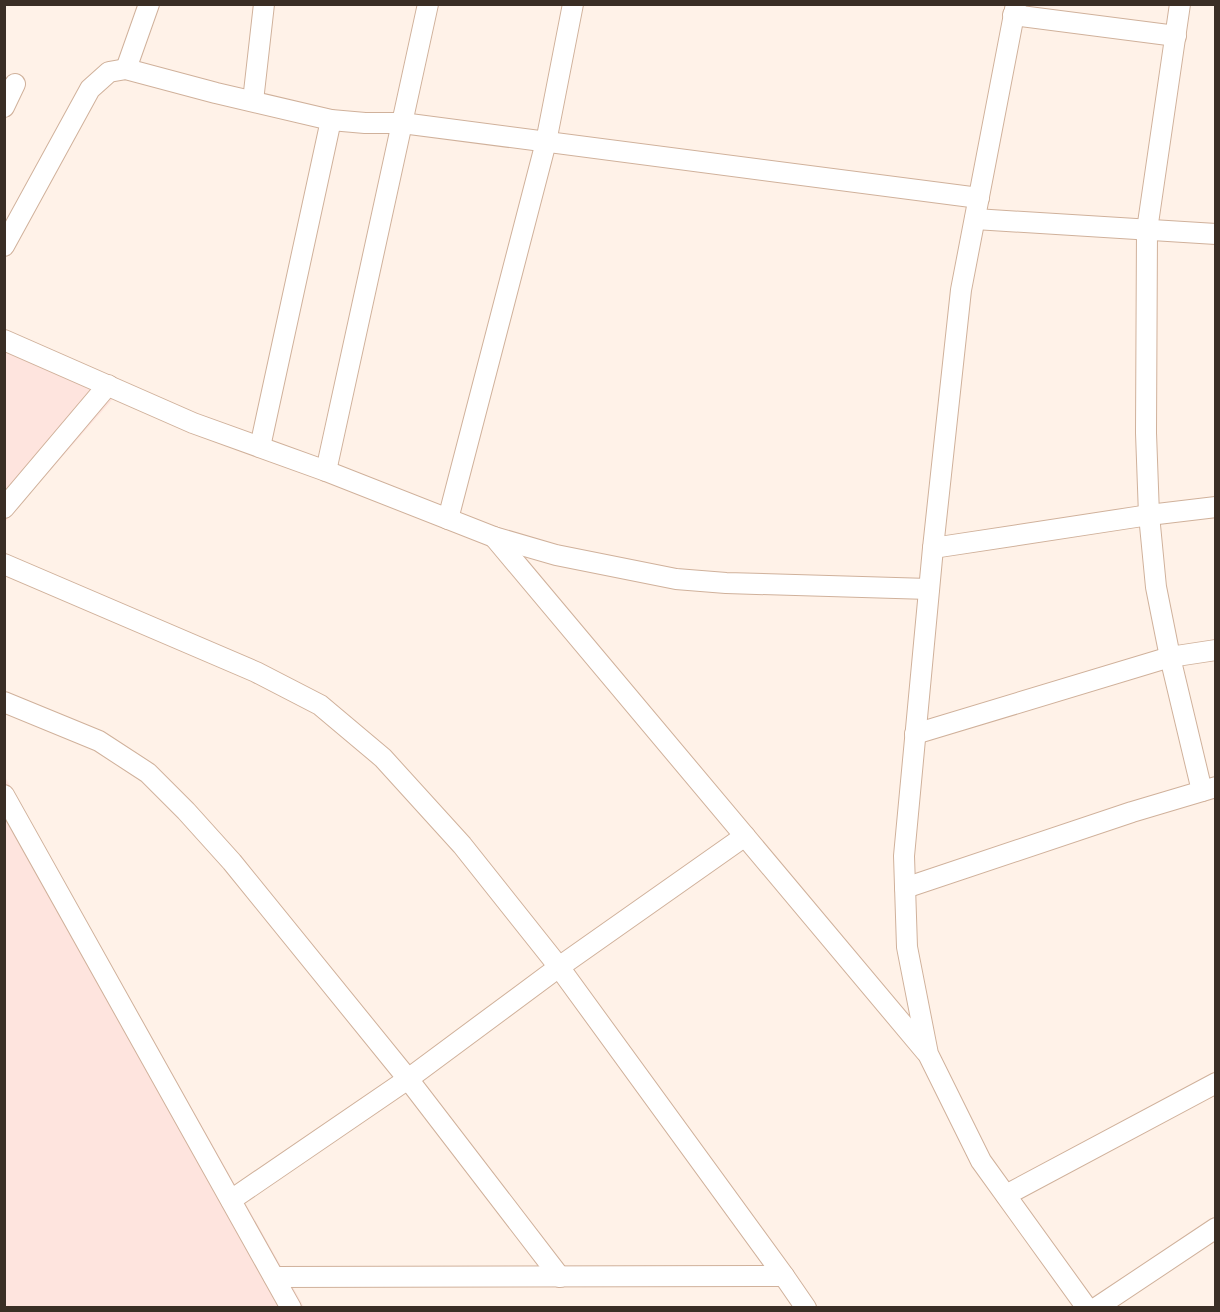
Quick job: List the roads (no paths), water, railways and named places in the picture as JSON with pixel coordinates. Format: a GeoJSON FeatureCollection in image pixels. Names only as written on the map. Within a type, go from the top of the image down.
{"type":"FeatureCollection","features":[{"type":"Feature","properties":{"kind":"street"},"geometry":{"type":"LineString","coordinates":[[126,69],[149,4]]}},
{"type":"Feature","properties":{"kind":"street"},"geometry":{"type":"LineString","coordinates":[[253,101],[264,4]]}},
{"type":"Feature","properties":{"kind":"street"},"geometry":{"type":"LineString","coordinates":[[326,471],[428,4]]}},
{"type":"Feature","properties":{"kind":"street"},"geometry":{"type":"LineString","coordinates":[[448,519],[546,142],[573,4]]}},
{"type":"Feature","properties":{"kind":"street"},"geometry":{"type":"LineString","coordinates":[[905,888],[1132,812],[1209,789],[1170,657],[1156,587],[1149,515],[1146,433],[1147,230],[1180,4]]}},
{"type":"Feature","properties":{"kind":"street"},"geometry":{"type":"LineString","coordinates":[[928,1054],[907,946],[904,856],[933,548],[961,290],[1014,10],[1176,36]]}},
{"type":"Feature","properties":{"kind":"street"},"geometry":{"type":"LineString","coordinates":[[4,246],[90,89],[109,72],[126,69],[331,120],[402,123],[979,198]]}},
{"type":"Feature","properties":{"kind":"street"},"geometry":{"type":"LineString","coordinates":[[4,107],[15,84]]}},
{"type":"Feature","properties":{"kind":"street"},"geometry":{"type":"LineString","coordinates":[[260,447],[331,120]]}},
{"type":"Feature","properties":{"kind":"street"},"geometry":{"type":"LineString","coordinates":[[975,219],[1215,234]]}},
{"type":"Feature","properties":{"kind":"street"},"geometry":{"type":"LineString","coordinates":[[4,340],[193,423],[326,471],[494,537],[556,555],[676,579],[726,584],[929,589]]}},
{"type":"Feature","properties":{"kind":"street"},"geometry":{"type":"LineString","coordinates":[[4,508],[108,385]]}},
{"type":"Feature","properties":{"kind":"street"},"geometry":{"type":"LineString","coordinates":[[933,548],[1215,507]]}},
{"type":"Feature","properties":{"kind":"street"},"geometry":{"type":"LineString","coordinates":[[494,537],[928,1054],[981,1161],[1087,1308]]}},
{"type":"Feature","properties":{"kind":"street"},"geometry":{"type":"LineString","coordinates":[[4,564],[256,672],[320,705],[383,758],[462,845],[559,966],[806,1308]]}},
{"type":"Feature","properties":{"kind":"street"},"geometry":{"type":"LineString","coordinates":[[915,734],[1170,657],[1215,650]]}},
{"type":"Feature","properties":{"kind":"street"},"geometry":{"type":"LineString","coordinates":[[4,702],[99,741],[148,773],[186,811],[232,862],[408,1079],[560,1277]]}},
{"type":"Feature","properties":{"kind":"street"},"geometry":{"type":"LineString","coordinates":[[4,795],[291,1308]]}},
{"type":"Feature","properties":{"kind":"street"},"geometry":{"type":"LineString","coordinates":[[231,1200],[408,1079],[559,966],[745,836]]}},
{"type":"Feature","properties":{"kind":"street"},"geometry":{"type":"LineString","coordinates":[[1006,1195],[1215,1083]]}},
{"type":"Feature","properties":{"kind":"street"},"geometry":{"type":"LineString","coordinates":[[1096,1308],[1215,1228]]}},
{"type":"Feature","properties":{"kind":"street"},"geometry":{"type":"LineString","coordinates":[[274,1277],[784,1276]]}}]}
